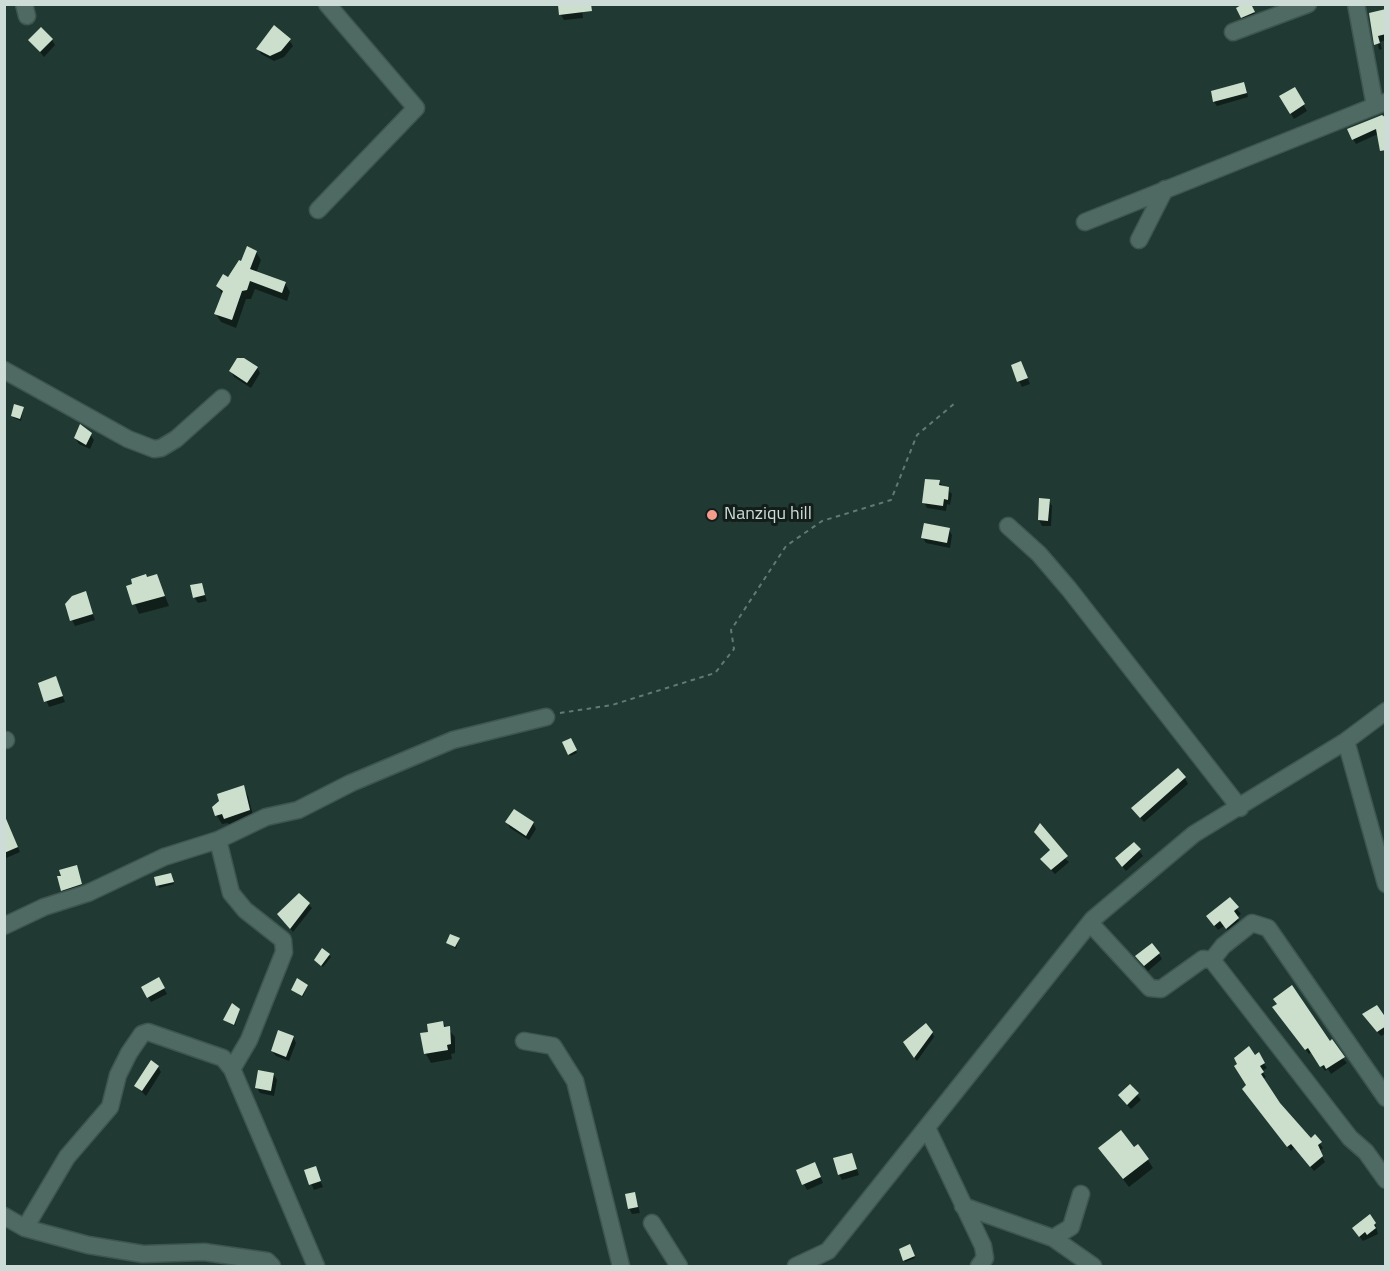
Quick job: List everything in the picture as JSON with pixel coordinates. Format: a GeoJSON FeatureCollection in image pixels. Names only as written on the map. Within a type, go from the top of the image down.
{"type":"FeatureCollection","features":[{"type":"Feature","properties":{"kind":"street"},"geometry":{"type":"LineString","coordinates":[[318,210],[416,108],[327,4]]}},
{"type":"Feature","properties":{"kind":"street"},"geometry":{"type":"LineString","coordinates":[[1233,32],[1308,4]]}},
{"type":"Feature","properties":{"kind":"street"},"geometry":{"type":"LineString","coordinates":[[1085,222],[1380,104],[1356,4]]}},
{"type":"Feature","properties":{"kind":"street"},"geometry":{"type":"LineString","coordinates":[[1139,240],[1165,189]]}},
{"type":"Feature","properties":{"kind":"street"},"geometry":{"type":"LineString","coordinates":[[4,370],[49,392],[128,439],[154,448],[161,448],[176,438],[222,398]]}},
{"type":"Feature","properties":{"kind":"street"},"geometry":{"type":"LineString","coordinates":[[1008,526],[1039,554],[1069,589],[1240,808]]}},
{"type":"Feature","properties":{"kind":"street"},"geometry":{"type":"LineString","coordinates":[[796,1266],[828,1251],[1090,923],[1194,834],[1240,808],[1346,741],[1386,711]]}},
{"type":"Feature","properties":{"kind":"street"},"geometry":{"type":"LineString","coordinates":[[4,926],[44,907],[88,893],[164,857],[218,840],[266,817],[298,810],[351,783],[453,740],[546,717]]}},
{"type":"Feature","properties":{"kind":"street"},"geometry":{"type":"LineString","coordinates":[[1346,741],[1386,884]]}},
{"type":"Feature","properties":{"kind":"street"},"geometry":{"type":"LineString","coordinates":[[218,840],[231,893],[245,910],[283,940],[284,952],[249,1040],[232,1069]]}},
{"type":"Feature","properties":{"kind":"street"},"geometry":{"type":"LineString","coordinates":[[1090,923],[1150,988],[1161,989],[1203,959],[1212,960],[1350,1138],[1366,1152],[1386,1180]]}},
{"type":"Feature","properties":{"kind":"street"},"geometry":{"type":"LineString","coordinates":[[1212,960],[1223,946],[1252,923],[1268,928],[1386,1098]]}},
{"type":"Feature","properties":{"kind":"street"},"geometry":{"type":"LineString","coordinates":[[25,1228],[67,1157],[110,1107],[118,1075],[142,1034],[148,1032],[223,1058],[232,1069],[316,1266]]}},
{"type":"Feature","properties":{"kind":"street"},"geometry":{"type":"LineString","coordinates":[[524,1041],[553,1046],[575,1081],[621,1266]]}},
{"type":"Feature","properties":{"kind":"street"},"geometry":{"type":"LineString","coordinates":[[927,1128],[983,1246],[985,1258],[979,1266]]}},
{"type":"Feature","properties":{"kind":"street"},"geometry":{"type":"LineString","coordinates":[[1053,1238],[1071,1227],[1081,1194]]}},
{"type":"Feature","properties":{"kind":"street"},"geometry":{"type":"LineString","coordinates":[[963,1206],[1053,1238],[1093,1266]]}},
{"type":"Feature","properties":{"kind":"street"},"geometry":{"type":"LineString","coordinates":[[4,1216],[25,1228],[88,1245],[132,1252],[204,1252],[267,1261],[272,1266]]}},
{"type":"Feature","properties":{"kind":"street"},"geometry":{"type":"LineString","coordinates":[[652,1223],[679,1266]]}},
{"type":"Feature","properties":{"kind":"path"},"geometry":{"type":"LineString","coordinates":[[546,717],[612,705],[715,673],[734,649],[731,630],[786,546],[822,521],[891,500],[917,435],[955,403]]}},
{"type":"Feature","properties":{"kind":"building"},"geometry":{"type":"Polygon","coordinates":[[[591,4],[592,11],[559,15],[558,5],[591,4]]]}},
{"type":"Feature","properties":{"kind":"building"},"geometry":{"type":"Polygon","coordinates":[[[1243,4],[1251,4],[1255,12],[1241,18],[1236,8],[1243,4]]]}},
{"type":"Feature","properties":{"kind":"building"},"geometry":{"type":"Polygon","coordinates":[[[1386,9],[1386,34],[1378,36],[1380,43],[1374,45],[1369,13],[1386,9]]]}},
{"type":"Feature","properties":{"kind":"building"},"geometry":{"type":"Polygon","coordinates":[[[274,25],[291,39],[281,51],[270,56],[256,49],[274,25]]]}},
{"type":"Feature","properties":{"kind":"building"},"geometry":{"type":"Polygon","coordinates":[[[41,27],[53,39],[40,52],[28,40],[41,27]]]}},
{"type":"Feature","properties":{"kind":"building"},"geometry":{"type":"Polygon","coordinates":[[[1244,82],[1247,93],[1213,102],[1211,91],[1244,82]]]}},
{"type":"Feature","properties":{"kind":"building"},"geometry":{"type":"Polygon","coordinates":[[[1295,87],[1305,104],[1290,114],[1279,96],[1295,87]]]}},
{"type":"Feature","properties":{"kind":"building"},"geometry":{"type":"Polygon","coordinates":[[[1382,115],[1386,118],[1386,150],[1380,151],[1376,129],[1352,140],[1347,129],[1382,115]]]}},
{"type":"Feature","properties":{"kind":"building"},"geometry":{"type":"Polygon","coordinates":[[[247,246],[257,251],[250,269],[286,282],[282,293],[250,281],[247,290],[242,291],[232,320],[214,314],[223,291],[216,286],[223,274],[228,277],[239,260],[241,261],[247,246]]]}},
{"type":"Feature","properties":{"kind":"building"},"geometry":{"type":"Polygon","coordinates":[[[237,358],[244,358],[258,367],[247,383],[229,371],[237,358]]]}},
{"type":"Feature","properties":{"kind":"building"},"geometry":{"type":"Polygon","coordinates":[[[1021,361],[1028,378],[1017,382],[1011,365],[1021,361]]]}},
{"type":"Feature","properties":{"kind":"building"},"geometry":{"type":"Polygon","coordinates":[[[14,404],[24,407],[20,419],[11,416],[14,404]]]}},
{"type":"Feature","properties":{"kind":"building"},"geometry":{"type":"Polygon","coordinates":[[[80,424],[92,433],[86,445],[74,438],[80,424]]]}},
{"type":"Feature","properties":{"kind":"building"},"geometry":{"type":"Polygon","coordinates":[[[925,479],[940,480],[939,485],[949,487],[948,500],[944,499],[943,506],[922,503],[925,479]]]}},
{"type":"Feature","properties":{"kind":"building"},"geometry":{"type":"Polygon","coordinates":[[[1039,498],[1050,499],[1048,521],[1038,520],[1039,498]]]}},
{"type":"Feature","properties":{"kind":"building"},"geometry":{"type":"Polygon","coordinates":[[[924,523],[950,528],[947,543],[921,538],[924,523]]]}},
{"type":"Feature","properties":{"kind":"building"},"geometry":{"type":"Polygon","coordinates":[[[146,574],[147,577],[157,574],[165,596],[132,605],[126,586],[132,584],[131,579],[146,574]]]}},
{"type":"Feature","properties":{"kind":"building"},"geometry":{"type":"Polygon","coordinates":[[[202,583],[205,595],[193,598],[190,585],[202,583]]]}},
{"type":"Feature","properties":{"kind":"building"},"geometry":{"type":"Polygon","coordinates":[[[86,591],[93,614],[70,621],[65,604],[72,596],[86,591]]]}},
{"type":"Feature","properties":{"kind":"building"},"geometry":{"type":"Polygon","coordinates":[[[56,676],[63,696],[44,702],[38,683],[56,676]]]}},
{"type":"Feature","properties":{"kind":"building"},"geometry":{"type":"Polygon","coordinates":[[[571,738],[577,750],[568,755],[562,742],[571,738]]]}},
{"type":"Feature","properties":{"kind":"building"},"geometry":{"type":"Polygon","coordinates":[[[1178,768],[1186,777],[1140,818],[1131,808],[1178,768]]]}},
{"type":"Feature","properties":{"kind":"building"},"geometry":{"type":"Polygon","coordinates":[[[244,785],[250,810],[224,819],[222,814],[215,816],[212,807],[219,801],[217,794],[244,785]]]}},
{"type":"Feature","properties":{"kind":"building"},"geometry":{"type":"Polygon","coordinates":[[[514,809],[534,822],[526,836],[505,822],[514,809]]]}},
{"type":"Feature","properties":{"kind":"building"},"geometry":{"type":"Polygon","coordinates":[[[4,814],[18,847],[4,853],[4,814]]]}},
{"type":"Feature","properties":{"kind":"building"},"geometry":{"type":"Polygon","coordinates":[[[1040,823],[1068,856],[1051,870],[1040,859],[1050,850],[1034,832],[1040,823]]]}},
{"type":"Feature","properties":{"kind":"building"},"geometry":{"type":"Polygon","coordinates":[[[1134,842],[1141,849],[1122,867],[1115,858],[1134,842]]]}},
{"type":"Feature","properties":{"kind":"building"},"geometry":{"type":"Polygon","coordinates":[[[77,865],[82,884],[61,891],[57,876],[61,876],[59,870],[77,865]]]}},
{"type":"Feature","properties":{"kind":"building"},"geometry":{"type":"Polygon","coordinates":[[[171,873],[174,882],[156,886],[154,877],[171,873]]]}},
{"type":"Feature","properties":{"kind":"building"},"geometry":{"type":"Polygon","coordinates":[[[299,893],[310,903],[290,929],[277,914],[299,893]]]}},
{"type":"Feature","properties":{"kind":"building"},"geometry":{"type":"Polygon","coordinates":[[[1230,897],[1239,907],[1234,911],[1239,918],[1226,929],[1220,921],[1214,926],[1206,916],[1230,897]]]}},
{"type":"Feature","properties":{"kind":"building"},"geometry":{"type":"Polygon","coordinates":[[[450,934],[460,938],[455,947],[446,943],[450,934]]]}},
{"type":"Feature","properties":{"kind":"building"},"geometry":{"type":"Polygon","coordinates":[[[1152,943],[1160,953],[1144,966],[1135,956],[1152,943]]]}},
{"type":"Feature","properties":{"kind":"building"},"geometry":{"type":"Polygon","coordinates":[[[322,948],[330,954],[321,966],[314,960],[322,948]]]}},
{"type":"Feature","properties":{"kind":"building"},"geometry":{"type":"Polygon","coordinates":[[[159,977],[165,988],[147,998],[141,987],[159,977]]]}},
{"type":"Feature","properties":{"kind":"building"},"geometry":{"type":"Polygon","coordinates":[[[297,978],[308,985],[302,996],[291,990],[297,978]]]}},
{"type":"Feature","properties":{"kind":"building"},"geometry":{"type":"Polygon","coordinates":[[[1292,985],[1330,1041],[1332,1039],[1345,1057],[1326,1069],[1324,1065],[1320,1067],[1308,1048],[1305,1050],[1272,1007],[1277,1004],[1273,999],[1292,985]]]}},
{"type":"Feature","properties":{"kind":"building"},"geometry":{"type":"Polygon","coordinates":[[[232,1003],[240,1009],[234,1025],[223,1020],[232,1003]]]}},
{"type":"Feature","properties":{"kind":"building"},"geometry":{"type":"Polygon","coordinates":[[[1377,1005],[1386,1018],[1386,1026],[1377,1032],[1362,1014],[1377,1005]]]}},
{"type":"Feature","properties":{"kind":"building"},"geometry":{"type":"Polygon","coordinates":[[[443,1021],[444,1027],[450,1026],[451,1044],[447,1045],[448,1050],[424,1054],[420,1033],[428,1032],[427,1024],[443,1021]]]}},
{"type":"Feature","properties":{"kind":"building"},"geometry":{"type":"Polygon","coordinates":[[[926,1023],[933,1032],[914,1058],[903,1042],[926,1023]]]}},
{"type":"Feature","properties":{"kind":"building"},"geometry":{"type":"Polygon","coordinates":[[[278,1030],[294,1036],[286,1057],[271,1051],[278,1030]]]}},
{"type":"Feature","properties":{"kind":"building"},"geometry":{"type":"Polygon","coordinates":[[[1249,1046],[1255,1055],[1259,1052],[1265,1063],[1260,1066],[1264,1072],[1261,1074],[1280,1103],[1311,1138],[1315,1134],[1322,1142],[1318,1145],[1323,1156],[1310,1167],[1291,1144],[1287,1147],[1242,1089],[1246,1085],[1234,1066],[1237,1064],[1234,1058],[1249,1046]]]}},
{"type":"Feature","properties":{"kind":"building"},"geometry":{"type":"Polygon","coordinates":[[[151,1060],[159,1066],[142,1091],[134,1086],[151,1060]]]}},
{"type":"Feature","properties":{"kind":"building"},"geometry":{"type":"Polygon","coordinates":[[[258,1070],[274,1073],[271,1091],[255,1088],[258,1070]]]}},
{"type":"Feature","properties":{"kind":"building"},"geometry":{"type":"Polygon","coordinates":[[[1130,1084],[1139,1093],[1127,1105],[1118,1095],[1130,1084]]]}},
{"type":"Feature","properties":{"kind":"building"},"geometry":{"type":"Polygon","coordinates":[[[1121,1130],[1134,1147],[1138,1144],[1149,1159],[1123,1179],[1098,1148],[1121,1130]]]}},
{"type":"Feature","properties":{"kind":"building"},"geometry":{"type":"Polygon","coordinates":[[[852,1153],[857,1169],[838,1175],[833,1158],[852,1153]]]}},
{"type":"Feature","properties":{"kind":"building"},"geometry":{"type":"Polygon","coordinates":[[[815,1162],[821,1177],[802,1185],[796,1170],[815,1162]]]}},
{"type":"Feature","properties":{"kind":"building"},"geometry":{"type":"Polygon","coordinates":[[[316,1166],[321,1181],[309,1185],[304,1170],[316,1166]]]}},
{"type":"Feature","properties":{"kind":"building"},"geometry":{"type":"Polygon","coordinates":[[[635,1192],[638,1207],[628,1209],[625,1194],[635,1192]]]}},
{"type":"Feature","properties":{"kind":"building"},"geometry":{"type":"Polygon","coordinates":[[[1370,1214],[1376,1223],[1374,1225],[1376,1228],[1367,1235],[1365,1232],[1359,1237],[1352,1228],[1370,1214]]]}},
{"type":"Feature","properties":{"kind":"building"},"geometry":{"type":"Polygon","coordinates":[[[910,1244],[915,1256],[903,1261],[899,1249],[910,1244]]]}},
{"type":"Feature","properties":{"kind":"place","name":"Nanziqu hill"},"geometry":{"type":"Point","coordinates":[712,515]}}]}
